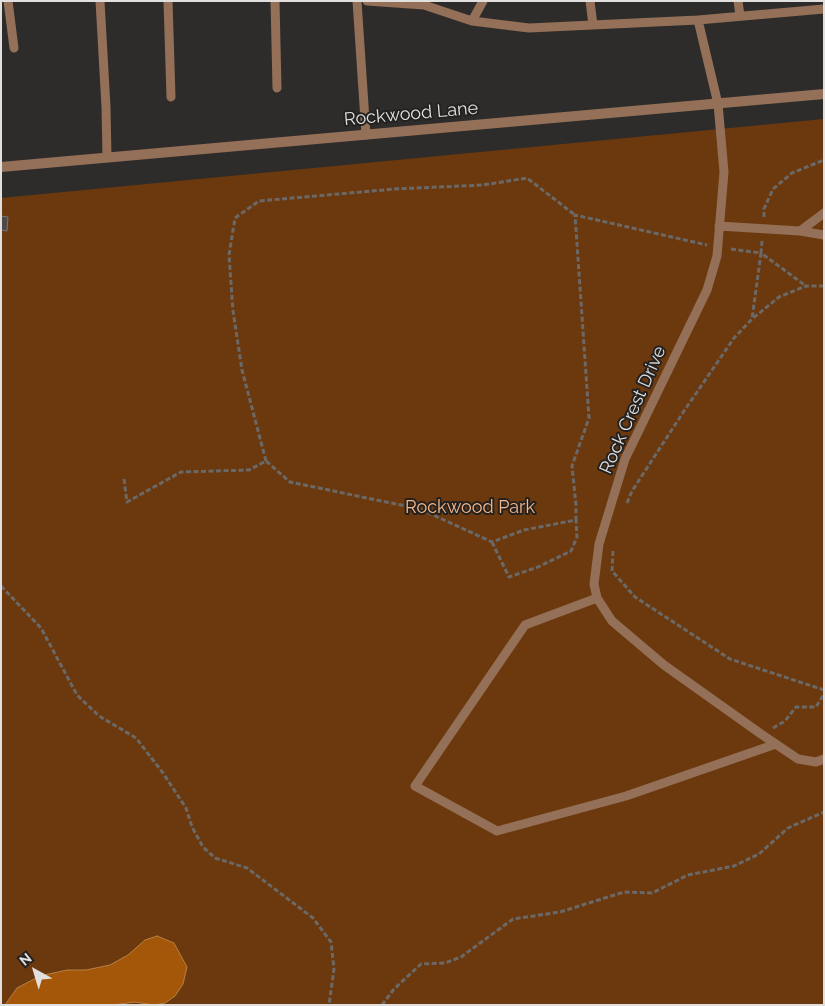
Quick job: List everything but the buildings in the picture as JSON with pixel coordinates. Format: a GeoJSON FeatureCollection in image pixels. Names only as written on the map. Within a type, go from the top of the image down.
{"type":"FeatureCollection","features":[{"type":"Feature","properties":{"kind":"street","name":"Rockwood Lane"},"geometry":{"type":"LineString","coordinates":[[1,167],[824,94]]}},
{"type":"Feature","properties":{"kind":"lane"},"geometry":{"type":"LineString","coordinates":[[8,1],[14,48]]}},
{"type":"Feature","properties":{"kind":"lane"},"geometry":{"type":"LineString","coordinates":[[100,1],[107,158]]}},
{"type":"Feature","properties":{"kind":"lane"},"geometry":{"type":"LineString","coordinates":[[168,1],[171,97]]}},
{"type":"Feature","properties":{"kind":"lane"},"geometry":{"type":"LineString","coordinates":[[275,1],[277,88]]}},
{"type":"Feature","properties":{"kind":"lane"},"geometry":{"type":"LineString","coordinates":[[357,1],[366,135]]}},
{"type":"Feature","properties":{"kind":"lane"},"geometry":{"type":"LineString","coordinates":[[472,22],[483,1]]}},
{"type":"Feature","properties":{"kind":"lane"},"geometry":{"type":"LineString","coordinates":[[590,1],[592,25]]}},
{"type":"Feature","properties":{"kind":"lane"},"geometry":{"type":"LineString","coordinates":[[738,1],[740,16]]}},
{"type":"Feature","properties":{"kind":"lane"},"geometry":{"type":"LineString","coordinates":[[373,2],[424,5],[472,22],[529,28],[698,20],[824,9]]}},
{"type":"Feature","properties":{"kind":"lane","name":"Rock Crest Drive"},"geometry":{"type":"LineString","coordinates":[[596,598],[594,584],[599,544],[624,459],[706,290],[717,256],[724,172],[718,104],[698,20]]}},
{"type":"Feature","properties":{"kind":"lane"},"geometry":{"type":"LineString","coordinates":[[800,231],[824,213]]}},
{"type":"Feature","properties":{"kind":"lane"},"geometry":{"type":"LineString","coordinates":[[719,226],[800,231],[824,235]]}},
{"type":"Feature","properties":{"kind":"lane"},"geometry":{"type":"LineString","coordinates":[[776,744],[626,796],[497,831],[416,786],[526,625],[596,598],[612,621],[664,665],[761,734],[776,744],[798,759],[816,762],[824,759]]}},
{"type":"Feature","properties":{"kind":"path"},"geometry":{"type":"LineString","coordinates":[[575,215],[589,418],[572,466],[577,537],[571,551],[509,577],[492,542],[420,509],[290,482],[266,461],[242,370],[233,311],[229,255],[235,218],[259,201],[395,189],[483,185],[527,178],[575,215],[717,247],[761,253],[752,319]]}},
{"type":"Feature","properties":{"kind":"path"},"geometry":{"type":"LineString","coordinates":[[625,507],[632,491],[734,338],[752,319],[779,297],[806,286],[824,286]]}},
{"type":"Feature","properties":{"kind":"path"},"geometry":{"type":"LineString","coordinates":[[124,479],[127,502],[181,472],[249,470],[266,461]]}},
{"type":"Feature","properties":{"kind":"path"},"geometry":{"type":"LineString","coordinates":[[492,542],[524,530],[576,520]]}},
{"type":"Feature","properties":{"kind":"path"},"geometry":{"type":"LineString","coordinates":[[614,542],[612,571],[635,597],[730,659],[824,692],[816,707],[796,708],[785,721],[761,734]]}},
{"type":"Feature","properties":{"kind":"path"},"geometry":{"type":"LineString","coordinates":[[1,586],[41,628],[77,695],[99,716],[136,738],[142,745],[186,808],[192,827],[203,846],[215,858],[248,868],[312,918],[331,942],[334,969],[329,1005]]}},
{"type":"Feature","properties":{"kind":"path"},"geometry":{"type":"LineString","coordinates":[[382,1005],[394,989],[420,964],[445,963],[461,957],[513,919],[560,912],[624,892],[652,893],[688,875],[734,866],[759,854],[788,828],[824,812]]}},
{"type":"Feature","properties":{"kind":"green space","name":"Rockwood Park"},"geometry":{"type":"Polygon","coordinates":[[[824,119],[824,1005],[1,1005],[1,198],[824,119]]]}},
{"type":"Feature","properties":{"kind":"shaded area"},"geometry":{"type":"Polygon","coordinates":[[[157,936],[174,943],[187,967],[183,984],[175,996],[165,1003],[154,1005],[135,1002],[112,1005],[5,1005],[17,988],[40,976],[67,970],[86,970],[110,965],[128,955],[145,940],[157,936]]]}}]}
